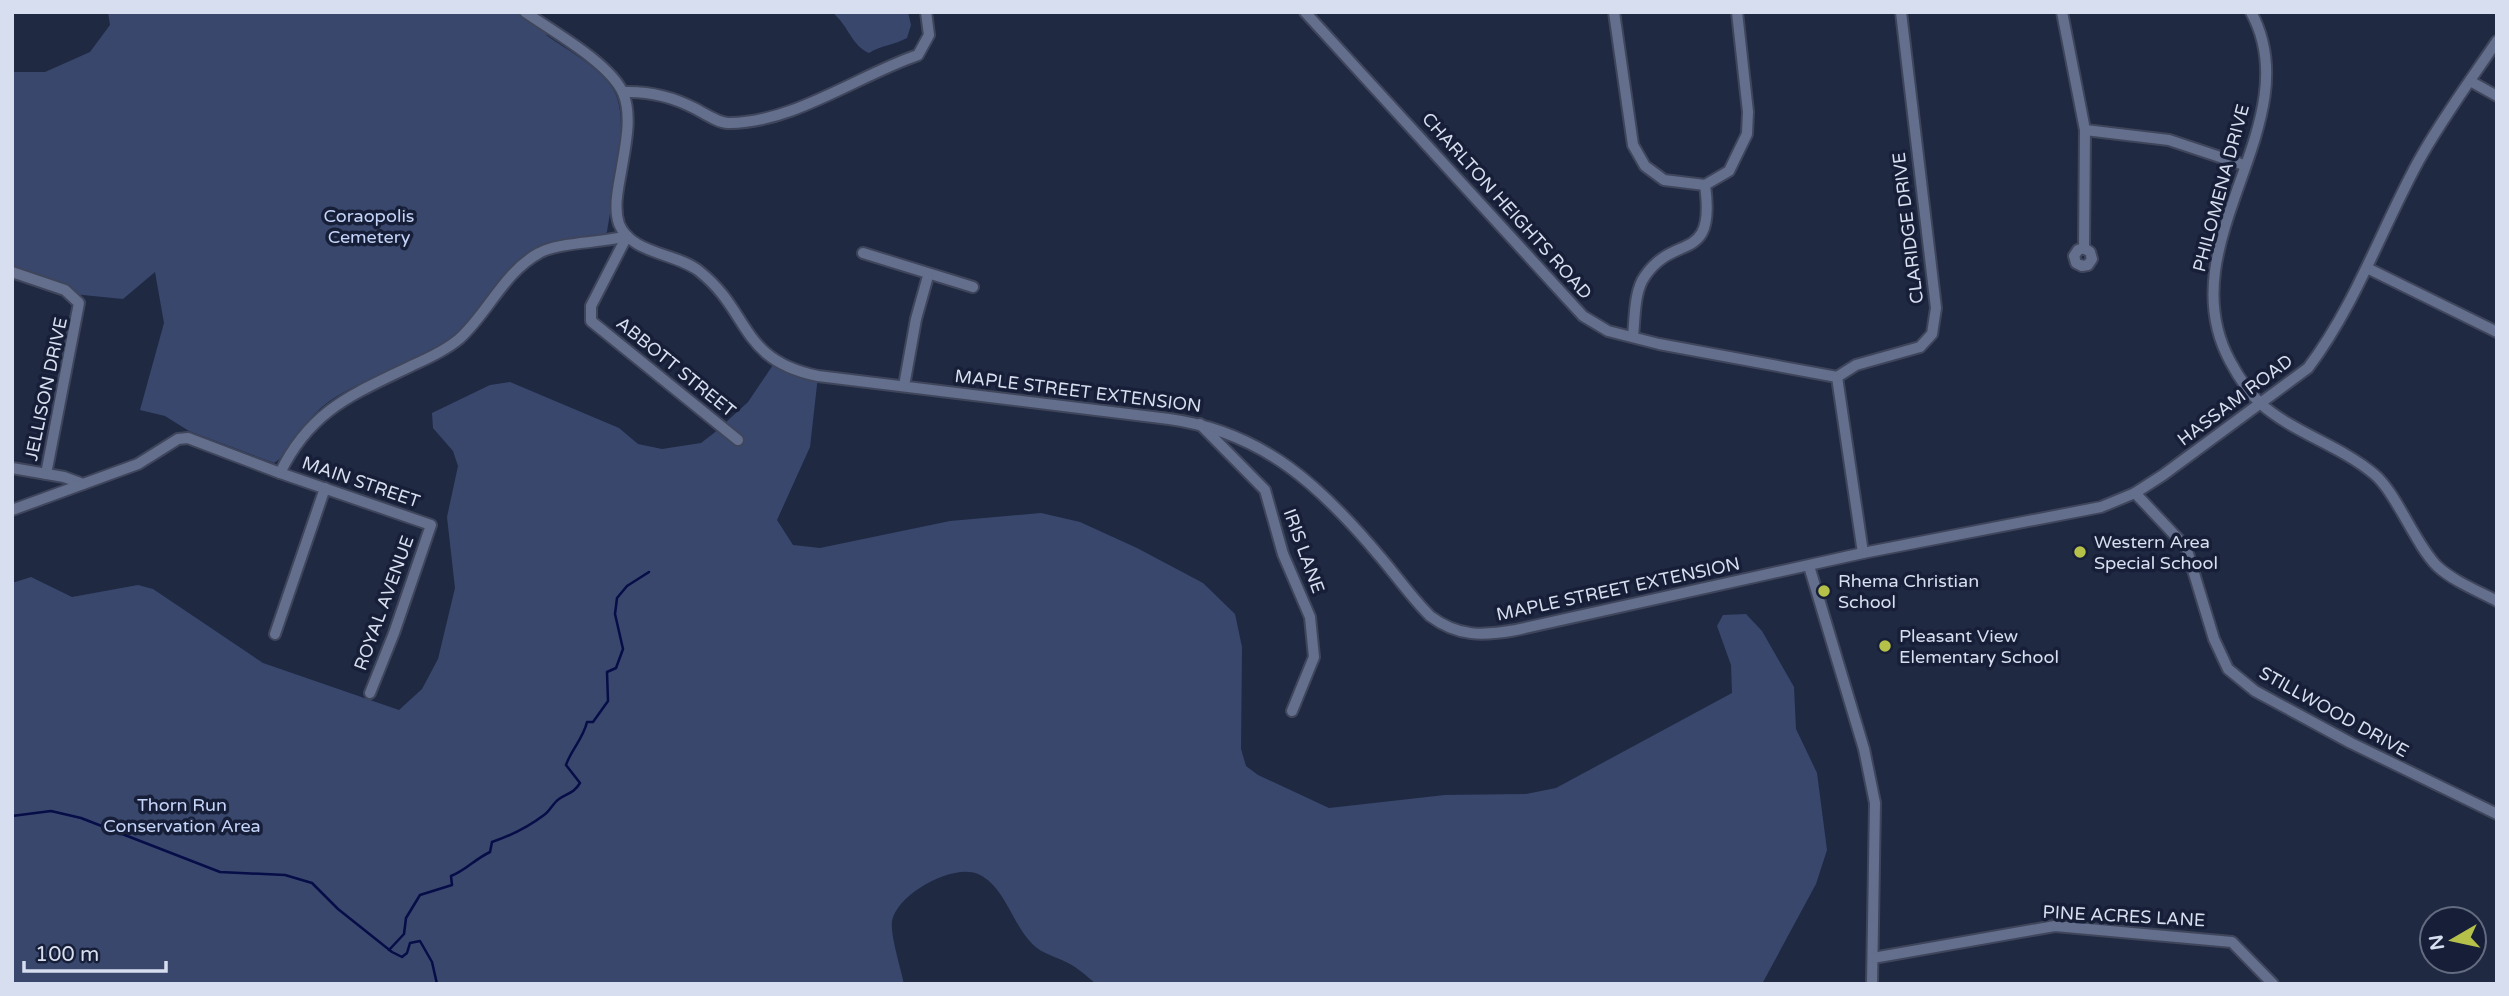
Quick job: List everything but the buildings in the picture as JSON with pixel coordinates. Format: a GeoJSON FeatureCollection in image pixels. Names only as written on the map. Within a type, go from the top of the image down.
{"type":"FeatureCollection","features":[{"type":"Feature","properties":{"kind":"street"},"geometry":{"type":"LineString","coordinates":[[280,473],[297,443],[321,415],[353,393],[430,357],[459,339],[527,261],[553,247],[603,243],[627,236],[620,225],[617,209],[627,134],[622,92],[598,64],[525,12]]}},
{"type":"Feature","properties":{"kind":"street"},"geometry":{"type":"LineString","coordinates":[[622,92],[647,91],[687,104],[726,124],[758,119],[798,108],[882,67],[918,55],[929,35],[926,12]]}},
{"type":"Feature","properties":{"kind":"street"},"geometry":{"type":"LineString","coordinates":[[1615,12],[1633,145],[1645,166],[1664,180],[1705,185],[1729,171],[1747,134],[1748,112],[1737,12]]}},
{"type":"Feature","properties":{"kind":"street","name":"CLARIDGE DRIVE"},"geometry":{"type":"LineString","coordinates":[[1837,377],[1856,365],[1920,347],[1932,334],[1936,308],[1901,12]]}},
{"type":"Feature","properties":{"kind":"street"},"geometry":{"type":"LineString","coordinates":[[2062,12],[2085,130],[2084,248]]}},
{"type":"Feature","properties":{"kind":"street","name":"PHILOMENA DRIVE"},"geometry":{"type":"LineString","coordinates":[[2251,12],[2264,48],[2266,87],[2217,251],[2212,312],[2222,346],[2238,376],[2261,404],[2375,475],[2437,566],[2497,601]]}},
{"type":"Feature","properties":{"kind":"street","name":"CHARLTON HEIGHTS ROAD"},"geometry":{"type":"LineString","coordinates":[[1311,14],[1583,316],[1608,331],[1658,344],[1837,377]]}},
{"type":"Feature","properties":{"kind":"street","name":"HASSAM ROAD"},"geometry":{"type":"LineString","coordinates":[[1863,554],[2101,507],[2135,493],[2308,368],[2325,346],[2367,268],[2418,162],[2497,41]]}},
{"type":"Feature","properties":{"kind":"street"},"geometry":{"type":"LineString","coordinates":[[2470,81],[2497,96]]}},
{"type":"Feature","properties":{"kind":"street"},"geometry":{"type":"LineString","coordinates":[[2085,130],[2169,140],[2244,165]]}},
{"type":"Feature","properties":{"kind":"street"},"geometry":{"type":"LineString","coordinates":[[1633,336],[1644,277],[1704,231],[1709,213],[1705,185]]}},
{"type":"Feature","properties":{"kind":"street","name":"ABBOTT STREET"},"geometry":{"type":"LineString","coordinates":[[627,236],[591,306],[591,321],[738,440]]}},
{"type":"Feature","properties":{"kind":"street","name":"MAPLE STREET EXTENSION"},"geometry":{"type":"LineString","coordinates":[[627,236],[641,246],[673,256],[699,271],[715,287],[756,346],[786,368],[832,379],[1200,424],[1237,435],[1307,481],[1355,527],[1421,607],[1442,625],[1457,631],[1491,634],[1863,554]]}},
{"type":"Feature","properties":{"kind":"street"},"geometry":{"type":"LineString","coordinates":[[863,253],[928,276],[973,287]]}},
{"type":"Feature","properties":{"kind":"street"},"geometry":{"type":"LineString","coordinates":[[2367,268],[2497,332]]}},
{"type":"Feature","properties":{"kind":"street","name":"JELLISON DRIVE"},"geometry":{"type":"LineString","coordinates":[[12,272],[65,290],[79,303],[46,474]]}},
{"type":"Feature","properties":{"kind":"street"},"geometry":{"type":"LineString","coordinates":[[904,386],[919,306],[928,276]]}},
{"type":"Feature","properties":{"kind":"street"},"geometry":{"type":"LineString","coordinates":[[1837,377],[1863,554]]}},
{"type":"Feature","properties":{"kind":"street","name":"IRIS LANE"},"geometry":{"type":"LineString","coordinates":[[1200,424],[1265,490],[1283,554],[1310,617],[1314,657],[1292,711]]}},
{"type":"Feature","properties":{"kind":"street","name":"MAIN STREET"},"geometry":{"type":"LineString","coordinates":[[12,510],[138,464],[178,439],[188,438],[431,525]]}},
{"type":"Feature","properties":{"kind":"street"},"geometry":{"type":"LineString","coordinates":[[12,468],[83,484]]}},
{"type":"Feature","properties":{"kind":"street"},"geometry":{"type":"LineString","coordinates":[[275,635],[325,488]]}},
{"type":"Feature","properties":{"kind":"street","name":"STILLWOOD DRIVE"},"geometry":{"type":"LineString","coordinates":[[2135,493],[2186,547],[2214,639],[2228,669],[2255,691],[2351,743],[2497,814]]}},
{"type":"Feature","properties":{"kind":"street","name":"ROYAL AVENUE"},"geometry":{"type":"LineString","coordinates":[[370,693],[394,634],[431,525]]}},
{"type":"Feature","properties":{"kind":"street"},"geometry":{"type":"LineString","coordinates":[[1809,566],[1864,749],[1875,803],[1872,984]]}},
{"type":"Feature","properties":{"kind":"street","name":"PINE ACRES LANE"},"geometry":{"type":"LineString","coordinates":[[1873,958],[2055,926],[2232,942],[2273,984]]}},
{"type":"Feature","properties":{"kind":"green space","name":"Coraopolis Cemetery"},"geometry":{"type":"Polygon","coordinates":[[[108,12],[525,12],[550,30],[546,35],[601,74],[614,91],[619,104],[621,139],[607,232],[592,239],[550,244],[532,250],[510,268],[457,333],[426,355],[355,386],[322,407],[274,463],[189,431],[165,416],[140,410],[164,323],[155,272],[123,299],[73,294],[12,272],[12,72],[45,72],[90,52],[110,25],[108,12]]]}},
{"type":"Feature","properties":{"kind":"green space"},"geometry":{"type":"Polygon","coordinates":[[[832,12],[908,12],[911,25],[907,38],[869,53],[858,45],[832,12]]]}},
{"type":"Feature","properties":{"kind":"green space","name":"Thorn Run Conservation Area"},"geometry":{"type":"Polygon","coordinates":[[[775,362],[818,376],[810,447],[777,520],[793,545],[820,548],[950,521],[1041,513],[1080,522],[1137,548],[1203,583],[1235,614],[1242,647],[1241,749],[1246,766],[1258,775],[1329,808],[1445,795],[1526,794],[1556,788],[1732,693],[1731,665],[1717,626],[1723,615],[1746,614],[1762,631],[1794,687],[1796,729],[1817,773],[1827,850],[1816,884],[1762,984],[1096,984],[1073,966],[1037,948],[1021,930],[996,888],[978,874],[967,872],[955,873],[928,883],[915,891],[896,911],[892,921],[893,935],[904,984],[12,984],[12,583],[31,577],[72,597],[138,585],[153,589],[263,663],[399,710],[422,689],[438,659],[455,588],[447,517],[458,466],[453,451],[433,428],[432,413],[490,385],[510,382],[619,428],[638,444],[662,449],[701,443],[714,433],[748,402],[775,362]]]}},
{"type":"Feature","properties":{"kind":"waterway"},"geometry":{"type":"LineString","coordinates":[[389,950],[404,934],[406,918],[420,895],[452,885],[451,876],[490,852],[492,842],[532,823],[578,786],[580,783],[566,765],[587,722],[593,722],[608,701],[607,672],[616,668],[623,649],[615,614],[617,598],[627,586],[649,572]]}},
{"type":"Feature","properties":{"kind":"waterway"},"geometry":{"type":"LineString","coordinates":[[12,816],[51,811],[81,818],[220,872],[285,875],[312,883],[338,909],[392,952],[402,957],[407,953],[410,943],[420,941],[432,962],[437,984]]}},
{"type":"Feature","properties":{"kind":"place","name":"Western Area Special School"},"geometry":{"type":"Point","coordinates":[2080,552]}},
{"type":"Feature","properties":{"kind":"place","name":"Rhema Christian School"},"geometry":{"type":"Point","coordinates":[1824,591]}},
{"type":"Feature","properties":{"kind":"place","name":"Pleasant View Elementary School"},"geometry":{"type":"Point","coordinates":[1885,646]}}]}
